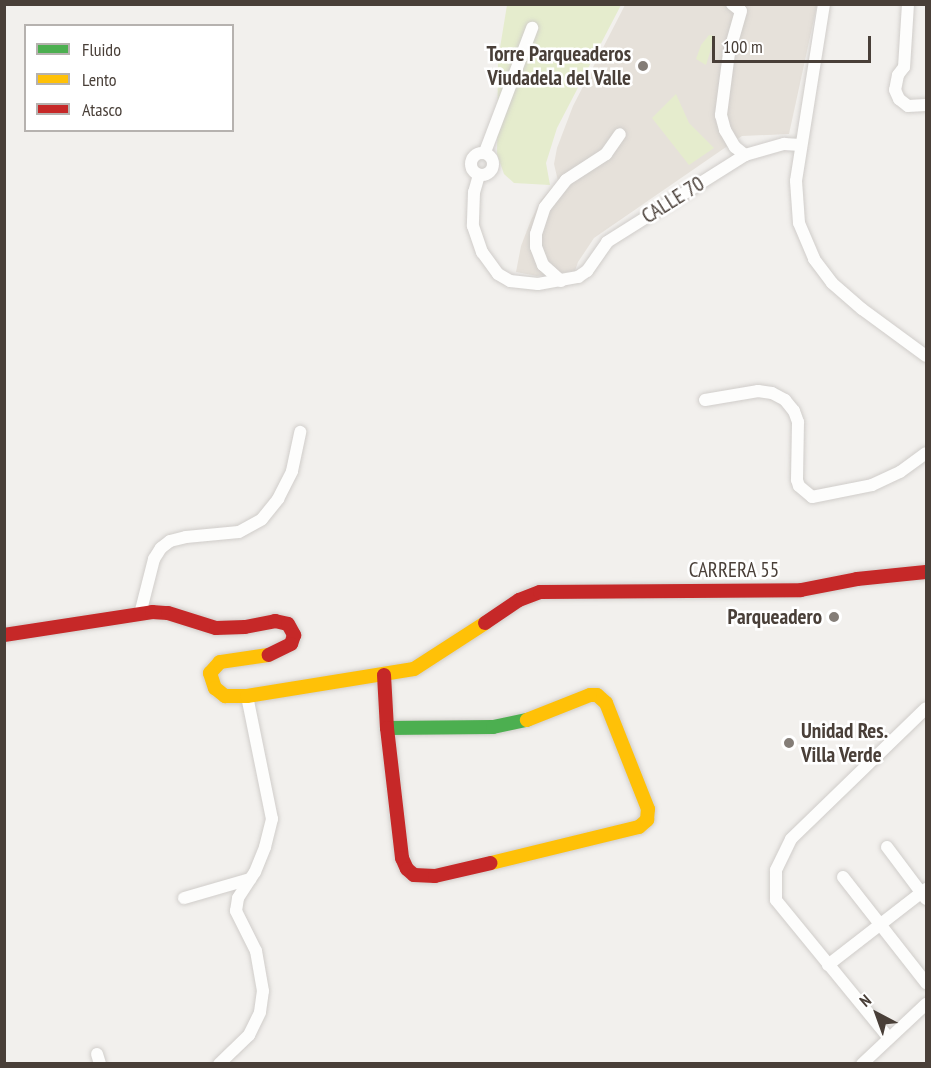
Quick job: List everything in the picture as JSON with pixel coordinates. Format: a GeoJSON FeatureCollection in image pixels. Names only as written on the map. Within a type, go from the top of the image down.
{"type":"FeatureCollection","features":[{"type":"Feature","properties":{"kind":"street"},"geometry":{"type":"LineString","coordinates":[[732,4],[741,11],[729,53],[721,115],[725,130],[735,147],[745,155]]}},
{"type":"Feature","properties":{"kind":"street"},"geometry":{"type":"LineString","coordinates":[[824,4],[796,181],[797,212],[802,234],[814,259],[843,294],[927,356]]}},
{"type":"Feature","properties":{"kind":"street"},"geometry":{"type":"LineString","coordinates":[[908,4],[904,67],[898,75],[895,90],[903,103],[908,106],[927,105]]}},
{"type":"Feature","properties":{"kind":"street","name":"CALLE 70"},"geometry":{"type":"LineString","coordinates":[[532,28],[513,73],[485,152],[493,160],[493,167],[490,172],[479,175],[474,192],[473,226],[477,241],[489,264],[498,274],[510,281],[538,284],[578,277],[587,271],[607,242],[745,155],[784,144],[801,145]]}},
{"type":"Feature","properties":{"kind":"street"},"geometry":{"type":"LineString","coordinates":[[561,281],[543,265],[536,247],[536,234],[545,207],[566,180],[606,154],[620,134]]}},
{"type":"Feature","properties":{"kind":"street"},"geometry":{"type":"LineString","coordinates":[[705,400],[758,391],[772,393],[785,400],[794,411],[798,422],[797,480],[799,486],[812,497],[872,485],[900,472],[927,453]]}},
{"type":"Feature","properties":{"kind":"street"},"geometry":{"type":"LineString","coordinates":[[140,614],[154,559],[161,548],[170,541],[186,537],[239,532],[262,519],[278,499],[292,471],[300,432]]}},
{"type":"Feature","properties":{"kind":"street","name":"CARRERA 55"},"geometry":{"type":"LineString","coordinates":[[384,675],[414,669],[519,600],[540,592],[801,590],[857,579],[927,572]]}},
{"type":"Feature","properties":{"kind":"street"},"geometry":{"type":"LineString","coordinates":[[4,635],[140,614],[168,613],[216,628],[245,627],[275,621],[288,624],[294,635],[291,644],[270,655],[219,662],[210,673],[215,688],[225,696],[248,696],[384,675],[387,728],[402,858],[410,872],[419,877],[435,876],[635,828],[647,820],[648,809],[606,703],[597,695],[590,695],[530,719],[500,726],[387,728]]}},
{"type":"Feature","properties":{"kind":"street"},"geometry":{"type":"LineString","coordinates":[[219,1064],[249,1035],[260,1012],[263,991],[256,951],[236,911],[238,898],[265,847],[272,819],[248,696]]}},
{"type":"Feature","properties":{"kind":"street"},"geometry":{"type":"LineString","coordinates":[[888,1037],[776,900],[776,870],[791,838],[927,708]]}},
{"type":"Feature","properties":{"kind":"street"},"geometry":{"type":"LineString","coordinates":[[828,965],[925,894],[887,847]]}},
{"type":"Feature","properties":{"kind":"street"},"geometry":{"type":"LineString","coordinates":[[843,877],[926,983]]}},
{"type":"Feature","properties":{"kind":"street"},"geometry":{"type":"LineString","coordinates":[[184,898],[250,879]]}},
{"type":"Feature","properties":{"kind":"street"},"geometry":{"type":"LineString","coordinates":[[862,1064],[888,1037],[927,1004]]}},
{"type":"Feature","properties":{"kind":"shaded area"},"geometry":{"type":"Polygon","coordinates":[[[625,5],[817,5],[789,134],[742,136],[594,238],[578,262],[575,271],[537,276],[516,272],[521,246],[531,220],[541,200],[558,181],[554,164],[557,148],[573,106],[625,5]]]}},
{"type":"Feature","properties":{"kind":"green space"},"geometry":{"type":"Polygon","coordinates":[[[507,5],[621,5],[557,128],[546,163],[550,185],[514,183],[504,174],[497,154],[498,60],[507,5]]]}},
{"type":"Feature","properties":{"kind":"green space"},"geometry":{"type":"Polygon","coordinates":[[[709,35],[715,36],[706,65],[696,59],[701,45],[709,35]]]}},
{"type":"Feature","properties":{"kind":"green space"},"geometry":{"type":"Polygon","coordinates":[[[676,94],[689,123],[714,148],[689,165],[652,118],[676,94]]]}},
{"type":"Feature","properties":{"kind":"traffic: fast"},"geometry":{"type":"LineString","coordinates":[[387,728],[493,727],[527,720]]}},
{"type":"Feature","properties":{"kind":"traffic: slow"},"geometry":{"type":"LineString","coordinates":[[268,655],[220,662],[210,673],[215,688],[225,696],[247,696],[414,669],[485,623]]}},
{"type":"Feature","properties":{"kind":"traffic: slow"},"geometry":{"type":"LineString","coordinates":[[491,863],[639,827],[647,820],[648,809],[606,703],[597,695],[590,695],[527,720]]}},
{"type":"Feature","properties":{"kind":"traffic: jam"},"geometry":{"type":"LineString","coordinates":[[485,623],[519,600],[540,592],[801,590],[857,579],[926,572]]}},
{"type":"Feature","properties":{"kind":"traffic: jam"},"geometry":{"type":"LineString","coordinates":[[4,635],[152,612],[168,613],[216,628],[245,627],[275,621],[288,624],[294,635],[291,644],[268,655]]}},
{"type":"Feature","properties":{"kind":"traffic: jam"},"geometry":{"type":"LineString","coordinates":[[384,675],[387,728],[402,858],[407,869],[414,875],[435,876],[491,863]]}},
{"type":"Feature","properties":{"kind":"place","name":"Torre Parqueaderos Viudadela del Valle"},"geometry":{"type":"Point","coordinates":[643,66]}},
{"type":"Feature","properties":{"kind":"place","name":"Parqueadero"},"geometry":{"type":"Point","coordinates":[834,617]}},
{"type":"Feature","properties":{"kind":"place","name":"Unidad Res. Villa Verde"},"geometry":{"type":"Point","coordinates":[789,743]}}]}
